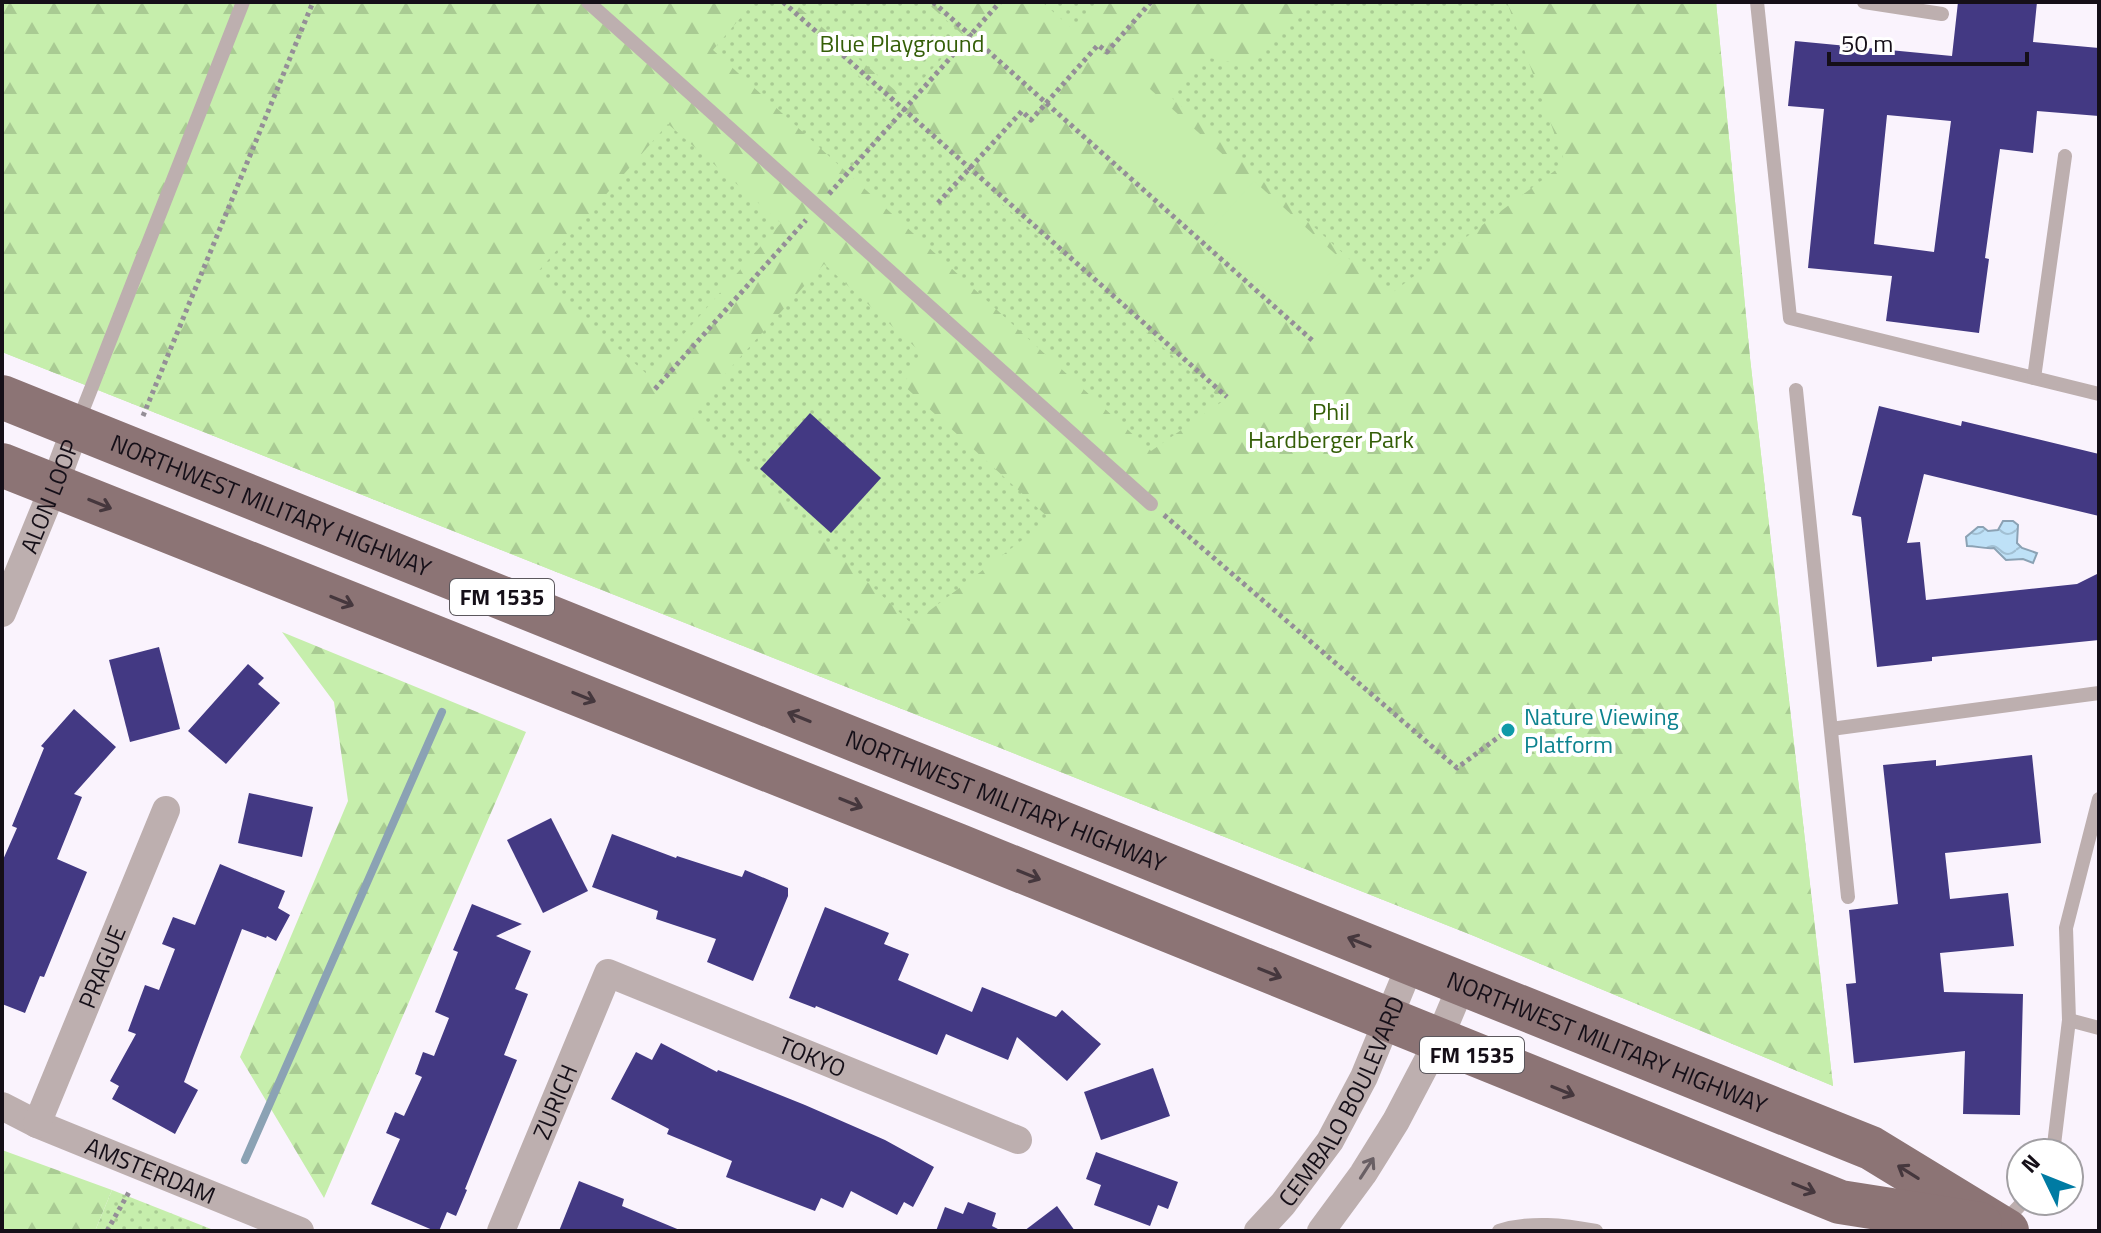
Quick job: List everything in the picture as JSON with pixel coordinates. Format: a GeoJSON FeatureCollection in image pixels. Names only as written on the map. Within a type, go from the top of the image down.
{"type":"FeatureCollection","features":[{"type":"Feature","properties":{"kind":"main road","name":"NORTHWEST MILITARY HIGHWAY"},"geometry":{"type":"LineString","coordinates":[[2,397],[1871,1148],[2006,1223]]}},
{"type":"Feature","properties":{"kind":"main road","name":"NORTHWEST MILITARY HIGHWAY"},"geometry":{"type":"LineString","coordinates":[[2,465],[957,845],[1840,1202],[2006,1223]]}},
{"type":"Feature","properties":{"kind":"street","name":"ALON LOOP"},"geometry":{"type":"LineString","coordinates":[[2,610],[76,427]]}},
{"type":"Feature","properties":{"kind":"street","name":"PRAGUE"},"geometry":{"type":"LineString","coordinates":[[37,1124],[166,810]]}},
{"type":"Feature","properties":{"kind":"street","name":"CEMBALO BOULEVARD"},"geometry":{"type":"LineString","coordinates":[[1258,1231],[1283,1204],[1330,1141],[1364,1077],[1411,963]]}},
{"type":"Feature","properties":{"kind":"street","name":"TOKYO"},"geometry":{"type":"LineString","coordinates":[[608,973],[1018,1140]]}},
{"type":"Feature","properties":{"kind":"street","name":"ZURICH"},"geometry":{"type":"LineString","coordinates":[[501,1231],[608,973]]}},
{"type":"Feature","properties":{"kind":"street","name":"CEMBALO BOULEVARD"},"geometry":{"type":"LineString","coordinates":[[1321,1231],[1380,1148],[1438,1041],[1462,984]]}},
{"type":"Feature","properties":{"kind":"street","name":"AMSTERDAM"},"geometry":{"type":"LineString","coordinates":[[2,1106],[37,1124],[300,1231]]}},
{"type":"Feature","properties":{"kind":"lane"},"geometry":{"type":"LineString","coordinates":[[76,427],[243,2]]}},
{"type":"Feature","properties":{"kind":"lane"},"geometry":{"type":"LineString","coordinates":[[588,2],[1151,504]]}},
{"type":"Feature","properties":{"kind":"lane"},"geometry":{"type":"LineString","coordinates":[[1757,2],[1790,318],[2099,394]]}},
{"type":"Feature","properties":{"kind":"lane"},"geometry":{"type":"LineString","coordinates":[[1864,2],[1942,14]]}},
{"type":"Feature","properties":{"kind":"lane"},"geometry":{"type":"LineString","coordinates":[[2034,378],[2065,156]]}},
{"type":"Feature","properties":{"kind":"lane"},"geometry":{"type":"LineString","coordinates":[[1796,390],[1848,897]]}},
{"type":"Feature","properties":{"kind":"lane"},"geometry":{"type":"LineString","coordinates":[[1831,729],[2099,693]]}},
{"type":"Feature","properties":{"kind":"lane"},"geometry":{"type":"LineString","coordinates":[[2055,1137],[2069,1020],[2066,928],[2099,799]]}},
{"type":"Feature","properties":{"kind":"lane"},"geometry":{"type":"LineString","coordinates":[[2069,1020],[2099,1028]]}},
{"type":"Feature","properties":{"kind":"lane"},"geometry":{"type":"LineString","coordinates":[[1499,1231],[1512,1227],[1561,1225],[1596,1231]]}},
{"type":"Feature","properties":{"kind":"path"},"geometry":{"type":"LineString","coordinates":[[140,425],[313,2]]}},
{"type":"Feature","properties":{"kind":"path"},"geometry":{"type":"LineString","coordinates":[[783,2],[1227,397]]}},
{"type":"Feature","properties":{"kind":"path"},"geometry":{"type":"LineString","coordinates":[[933,2],[1313,341]]}},
{"type":"Feature","properties":{"kind":"path"},"geometry":{"type":"LineString","coordinates":[[938,203],[1022,111],[1031,120],[1098,45],[1107,52],[1151,2]]}},
{"type":"Feature","properties":{"kind":"path"},"geometry":{"type":"LineString","coordinates":[[1151,504],[1457,768],[1508,730]]}},
{"type":"Feature","properties":{"kind":"path"},"geometry":{"type":"LineString","coordinates":[[107,1231],[129,1192],[138,1192]]}},
{"type":"Feature","properties":{"kind":"green space","name":"Phil Hardberger Park"},"geometry":{"type":"Polygon","coordinates":[[[2,2],[1716,2],[1750,358],[1833,1086],[1474,936],[2,352],[2,2]]]}},
{"type":"Feature","properties":{"kind":"green space","name":"Phil Hardberger Park"},"geometry":{"type":"Polygon","coordinates":[[[2,2],[754,2],[713,50],[1151,451],[1223,401],[776,2],[793,2],[905,99],[963,35],[926,2],[1042,2],[1076,32],[1104,2],[1315,2],[1245,65],[1205,57],[1171,97],[1389,295],[1565,163],[1507,2],[1716,2],[1750,358],[1833,1086],[1474,936],[2,352],[2,2]],[[668,124],[535,275],[648,375],[781,223],[668,124]],[[824,264],[689,414],[912,624],[1050,519],[902,384],[926,357],[824,264]]]}},
{"type":"Feature","properties":{"kind":"green space"},"geometry":{"type":"Polygon","coordinates":[[[1140,80],[1228,159],[1179,213],[1091,134],[1140,80]]]}},
{"type":"Feature","properties":{"kind":"green space"},"geometry":{"type":"Polygon","coordinates":[[[1254,181],[1342,260],[1294,314],[1205,236],[1254,181]]]}},
{"type":"Feature","properties":{"kind":"green space"},"geometry":{"type":"Polygon","coordinates":[[[282,632],[526,732],[324,1198],[240,1057],[348,801],[334,702],[282,632]]]}},
{"type":"Feature","properties":{"kind":"green space"},"geometry":{"type":"Polygon","coordinates":[[[2,1150],[112,1190],[95,1231],[2,1231],[2,1150]]]}},
{"type":"Feature","properties":{"kind":"green space"},"geometry":{"type":"Polygon","coordinates":[[[112,1190],[216,1231],[95,1231],[112,1190]]]}},
{"type":"Feature","properties":{"kind":"water"},"geometry":{"type":"Polygon","coordinates":[[[2003,521],[2013,521],[2018,525],[2017,543],[2037,553],[2033,563],[2023,559],[2006,560],[1994,548],[1967,546],[1966,537],[1978,527],[1988,531],[1998,530],[2003,521]]]}},
{"type":"Feature","properties":{"kind":"building"},"geometry":{"type":"Polygon","coordinates":[[[1958,2],[2037,2],[2033,42],[2099,48],[2099,116],[2037,111],[2033,153],[2000,149],[1985,258],[1989,259],[1979,333],[1886,321],[1892,276],[1808,268],[1824,109],[1788,106],[1795,41],[1952,56],[1958,2]],[[1887,115],[1874,244],[1934,252],[1951,121],[1887,115]]]}},
{"type":"Feature","properties":{"kind":"building"},"geometry":{"type":"Polygon","coordinates":[[[1879,406],[1961,426],[1962,421],[2099,454],[2099,516],[1924,474],[1907,543],[1920,542],[1926,600],[2077,584],[2099,573],[2099,640],[1932,657],[1932,661],[1877,667],[1861,517],[1852,515],[1879,406]]]}},
{"type":"Feature","properties":{"kind":"building"},"geometry":{"type":"Polygon","coordinates":[[[810,413],[881,478],[831,533],[760,469],[810,413]]]}},
{"type":"Feature","properties":{"kind":"building"},"geometry":{"type":"Polygon","coordinates":[[[159,647],[180,729],[130,742],[109,660],[159,647]]]}},
{"type":"Feature","properties":{"kind":"building"},"geometry":{"type":"Polygon","coordinates":[[[248,664],[264,678],[258,684],[280,703],[226,764],[188,731],[248,664]]]}},
{"type":"Feature","properties":{"kind":"building"},"geometry":{"type":"Polygon","coordinates":[[[74,709],[116,747],[74,794],[82,797],[57,859],[87,872],[44,977],[40,976],[25,1013],[2,1004],[2,862],[17,828],[12,826],[44,748],[41,746],[74,709]]]}},
{"type":"Feature","properties":{"kind":"building"},"geometry":{"type":"Polygon","coordinates":[[[2032,755],[2041,843],[1945,853],[1950,899],[2008,893],[2014,946],[1940,953],[1944,992],[2023,994],[2020,1115],[1963,1114],[1965,1051],[1854,1063],[1846,984],[1856,983],[1849,910],[1898,904],[1883,765],[1936,760],[1936,766],[2032,755]]]}},
{"type":"Feature","properties":{"kind":"building"},"geometry":{"type":"Polygon","coordinates":[[[249,793],[313,807],[302,857],[238,843],[249,793]]]}},
{"type":"Feature","properties":{"kind":"building"},"geometry":{"type":"Polygon","coordinates":[[[551,818],[588,891],[543,913],[507,840],[551,818]]]}},
{"type":"Feature","properties":{"kind":"building"},"geometry":{"type":"Polygon","coordinates":[[[612,834],[676,858],[742,877],[745,870],[788,888],[788,896],[753,981],[707,962],[716,939],[656,919],[658,911],[592,887],[612,834]]]}},
{"type":"Feature","properties":{"kind":"building"},"geometry":{"type":"Polygon","coordinates":[[[220,864],[285,891],[278,908],[290,915],[276,941],[242,929],[184,1082],[198,1090],[175,1134],[112,1099],[119,1086],[110,1081],[136,1034],[128,1031],[145,985],[159,990],[175,949],[162,944],[173,917],[195,925],[220,864]]]}},
{"type":"Feature","properties":{"kind":"building"},"geometry":{"type":"Polygon","coordinates":[[[472,904],[522,924],[496,936],[531,951],[515,989],[528,994],[504,1055],[517,1060],[467,1190],[456,1216],[447,1212],[439,1231],[435,1231],[371,1204],[400,1139],[386,1133],[395,1112],[404,1116],[422,1077],[415,1074],[423,1052],[434,1056],[449,1018],[435,1012],[458,952],[453,950],[472,904]]]}},
{"type":"Feature","properties":{"kind":"building"},"geometry":{"type":"Polygon","coordinates":[[[825,907],[889,933],[884,944],[909,954],[898,980],[972,1012],[982,987],[1056,1017],[1062,1010],[1101,1044],[1067,1081],[1017,1037],[1008,1060],[946,1034],[937,1055],[789,998],[825,907]]]}},
{"type":"Feature","properties":{"kind":"building"},"geometry":{"type":"Polygon","coordinates":[[[661,1043],[717,1072],[805,1105],[885,1140],[934,1167],[913,1207],[904,1202],[897,1215],[851,1191],[843,1208],[821,1198],[815,1211],[726,1177],[732,1161],[667,1134],[669,1129],[611,1099],[636,1052],[652,1060],[661,1043]]]}},
{"type":"Feature","properties":{"kind":"building"},"geometry":{"type":"Polygon","coordinates":[[[1153,1068],[1170,1116],[1101,1140],[1084,1092],[1153,1068]]]}},
{"type":"Feature","properties":{"kind":"building"},"geometry":{"type":"Polygon","coordinates":[[[1096,1152],[1178,1182],[1168,1209],[1158,1205],[1150,1226],[1094,1205],[1101,1185],[1086,1179],[1096,1152]]]}},
{"type":"Feature","properties":{"kind":"building"},"geometry":{"type":"Polygon","coordinates":[[[579,1181],[624,1199],[622,1206],[682,1231],[559,1231],[579,1181]]]}},
{"type":"Feature","properties":{"kind":"building"},"geometry":{"type":"Polygon","coordinates":[[[968,1202],[996,1213],[992,1226],[1002,1231],[936,1231],[945,1207],[963,1214],[968,1202]]]}},
{"type":"Feature","properties":{"kind":"building"},"geometry":{"type":"Polygon","coordinates":[[[1057,1206],[1075,1231],[1024,1231],[1057,1206]]]}},
{"type":"Feature","properties":{"kind":"waterway"},"geometry":{"type":"LineString","coordinates":[[245,1160],[442,712]]}},
{"type":"Feature","properties":{"kind":"place","name":"Nature Viewing Platform"},"geometry":{"type":"Point","coordinates":[1508,730]}},
{"type":"Feature","properties":{"kind":"park label","name":"Blue Playground"},"geometry":{"type":"Point","coordinates":[902,43]}}]}
